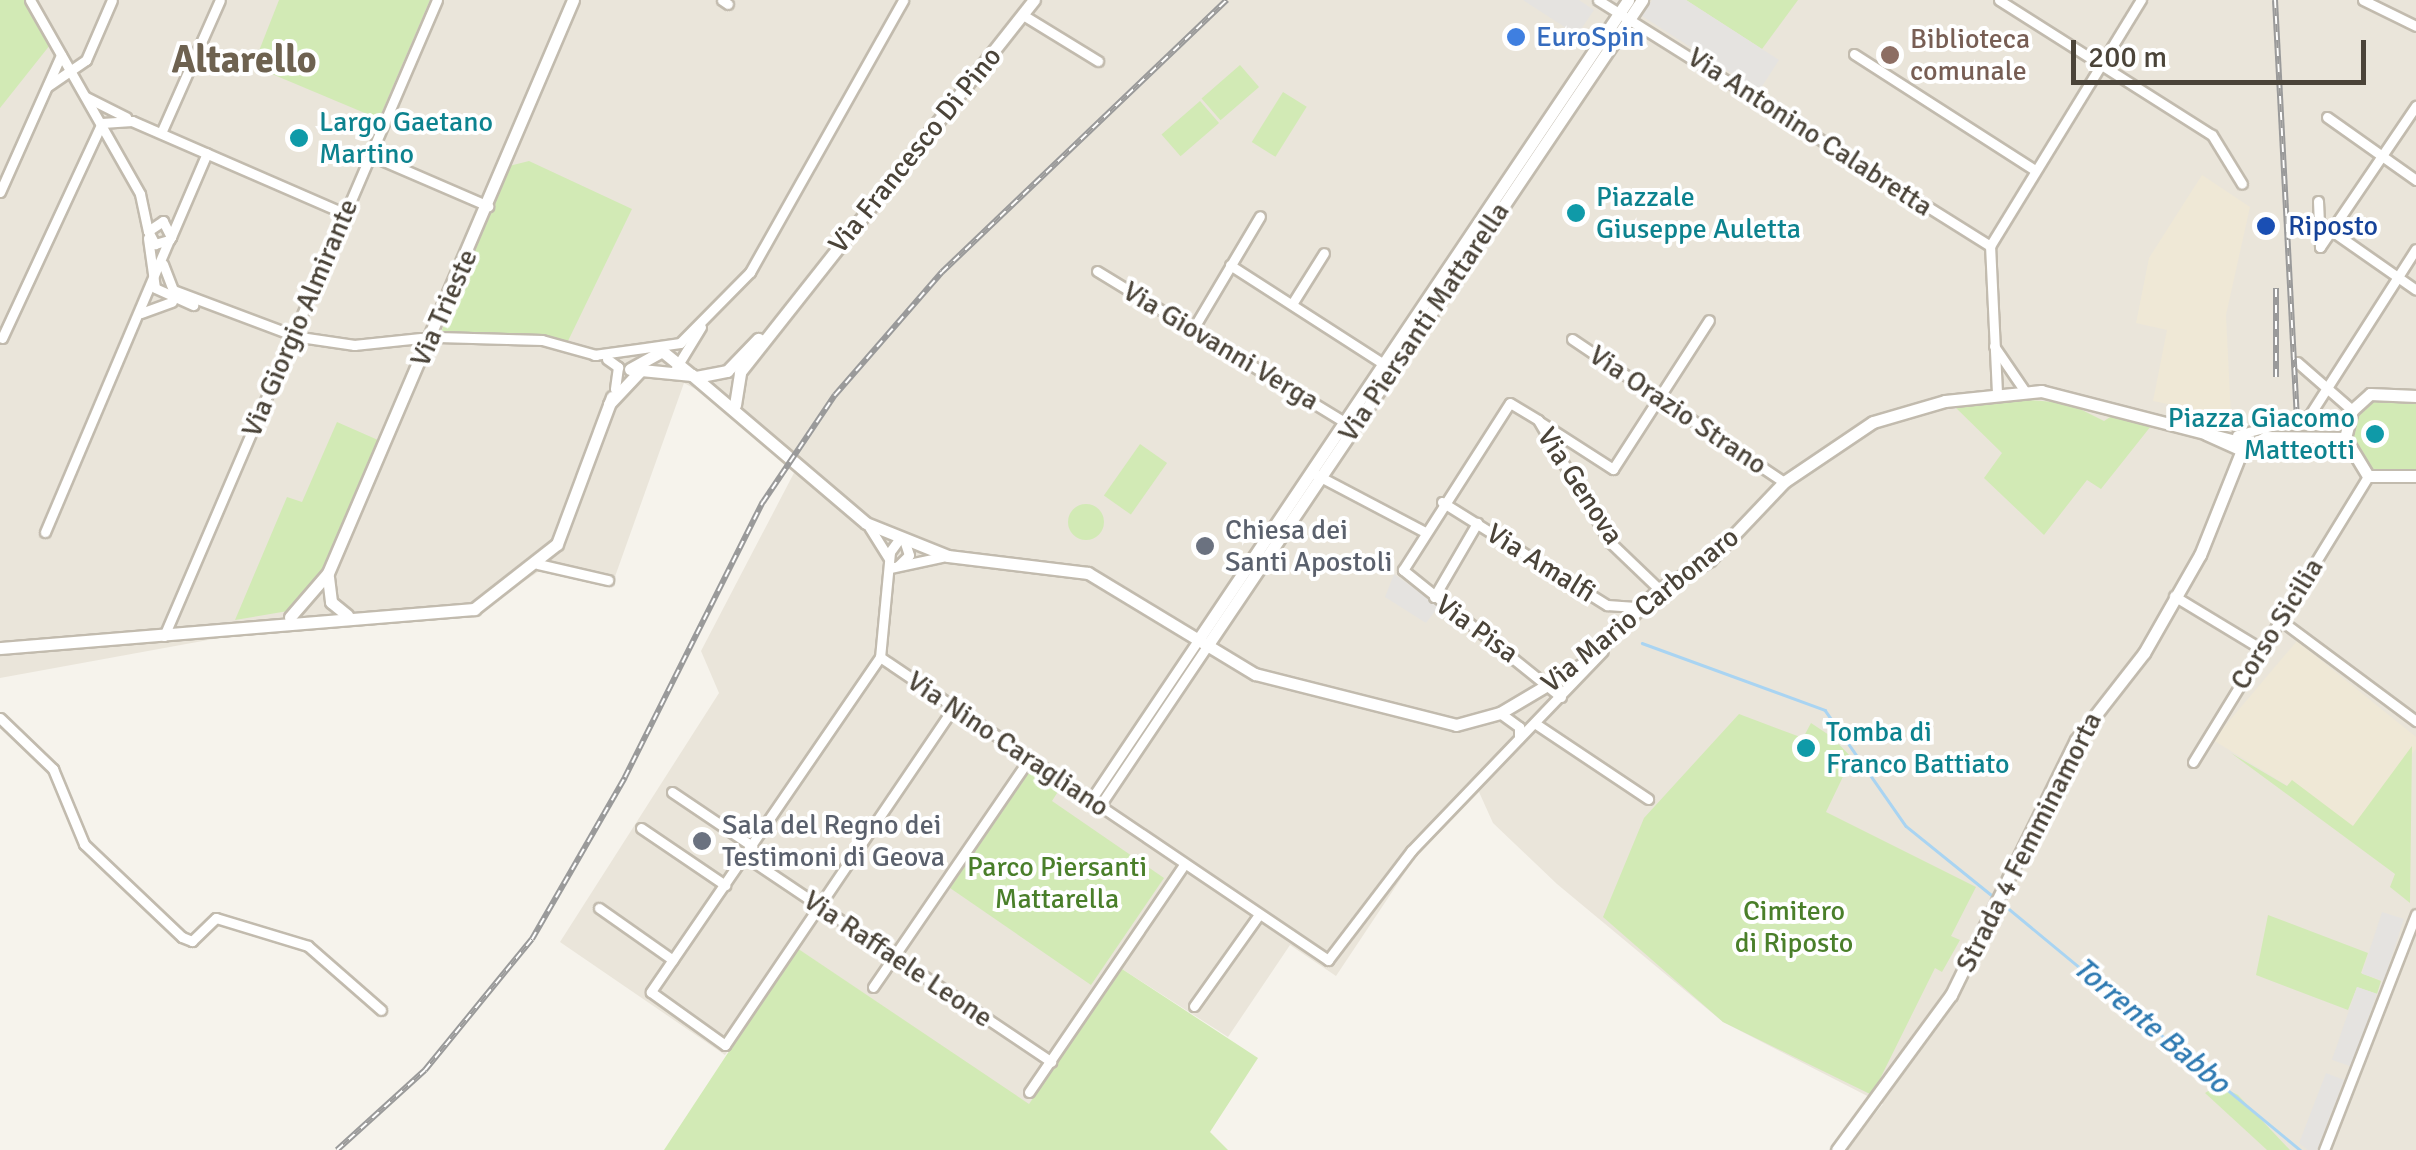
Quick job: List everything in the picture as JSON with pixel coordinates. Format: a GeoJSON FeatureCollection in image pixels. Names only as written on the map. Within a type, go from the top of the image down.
{"type":"FeatureCollection","features":[{"type":"Feature","properties":{"kind":"street"},"geometry":{"type":"LineString","coordinates":[[30,0],[140,194],[152,283],[175,302]]}},
{"type":"Feature","properties":{"kind":"street"},"geometry":{"type":"LineString","coordinates":[[45,89],[86,60],[112,0]]}},
{"type":"Feature","properties":{"kind":"street"},"geometry":{"type":"LineString","coordinates":[[161,134],[220,0]]}},
{"type":"Feature","properties":{"kind":"street","name":"Via Giorgio Almirante"},"geometry":{"type":"LineString","coordinates":[[164,636],[437,0]]}},
{"type":"Feature","properties":{"kind":"street"},"geometry":{"type":"LineString","coordinates":[[558,42],[573,0]]}},
{"type":"Feature","properties":{"kind":"street"},"geometry":{"type":"LineString","coordinates":[[558,42],[582,0]]}},
{"type":"Feature","properties":{"kind":"street"},"geometry":{"type":"LineString","coordinates":[[615,389],[710,312],[750,272],[903,0]]}},
{"type":"Feature","properties":{"kind":"street","name":"Via Francesco Di Pino"},"geometry":{"type":"LineString","coordinates":[[718,392],[1034,0]]}},
{"type":"Feature","properties":{"kind":"street","name":"Via Antonino Calabretta"},"geometry":{"type":"LineString","coordinates":[[1598,0],[1990,246]]}},
{"type":"Feature","properties":{"kind":"street","name":"Via Piersanti Mattarella"},"geometry":{"type":"LineString","coordinates":[[1349,425],[1381,386],[1625,16],[1628,0]]}},
{"type":"Feature","properties":{"kind":"street","name":"Via Piersanti Mattarella"},"geometry":{"type":"LineString","coordinates":[[1203,643],[1349,425],[1385,361],[1625,16],[1642,0]]}},
{"type":"Feature","properties":{"kind":"street"},"geometry":{"type":"LineString","coordinates":[[1999,0],[2212,134],[2242,184]]}},
{"type":"Feature","properties":{"kind":"street"},"geometry":{"type":"LineString","coordinates":[[1997,393],[1990,246],[2141,0]]}},
{"type":"Feature","properties":{"kind":"street"},"geometry":{"type":"LineString","coordinates":[[2363,0],[2416,26]]}},
{"type":"Feature","properties":{"kind":"street"},"geometry":{"type":"LineString","coordinates":[[1023,15],[1098,62]]}},
{"type":"Feature","properties":{"kind":"street","name":"Via Trieste"},"geometry":{"type":"LineString","coordinates":[[323,591],[558,42]]}},
{"type":"Feature","properties":{"kind":"street"},"geometry":{"type":"LineString","coordinates":[[1854,54],[2035,170]]}},
{"type":"Feature","properties":{"kind":"street"},"geometry":{"type":"LineString","coordinates":[[0,192],[61,55]]}},
{"type":"Feature","properties":{"kind":"street"},"geometry":{"type":"LineString","coordinates":[[86,97],[132,121],[344,213]]}},
{"type":"Feature","properties":{"kind":"street"},"geometry":{"type":"LineString","coordinates":[[2318,201],[2320,248],[2335,233],[2416,106]]}},
{"type":"Feature","properties":{"kind":"street"},"geometry":{"type":"LineString","coordinates":[[2327,118],[2416,180]]}},
{"type":"Feature","properties":{"kind":"street"},"geometry":{"type":"LineString","coordinates":[[102,123],[132,121]]}},
{"type":"Feature","properties":{"kind":"street"},"geometry":{"type":"LineString","coordinates":[[2,338],[102,123]]}},
{"type":"Feature","properties":{"kind":"street"},"geometry":{"type":"LineString","coordinates":[[45,532],[206,154]]}},
{"type":"Feature","properties":{"kind":"street"},"geometry":{"type":"LineString","coordinates":[[370,154],[488,206]]}},
{"type":"Feature","properties":{"kind":"street"},"geometry":{"type":"LineString","coordinates":[[1192,329],[1260,216]]}},
{"type":"Feature","properties":{"kind":"street"},"geometry":{"type":"LineString","coordinates":[[148,233],[162,221],[170,238]]}},
{"type":"Feature","properties":{"kind":"street"},"geometry":{"type":"LineString","coordinates":[[2319,222],[2416,290]]}},
{"type":"Feature","properties":{"kind":"street"},"geometry":{"type":"LineString","coordinates":[[148,233],[159,245],[170,238]]}},
{"type":"Feature","properties":{"kind":"street"},"geometry":{"type":"LineString","coordinates":[[2245,441],[2308,416],[2416,249]]}},
{"type":"Feature","properties":{"kind":"street"},"geometry":{"type":"LineString","coordinates":[[1292,304],[1324,253]]}},
{"type":"Feature","properties":{"kind":"street"},"geometry":{"type":"LineString","coordinates":[[163,261],[173,290],[204,306],[285,332]]}},
{"type":"Feature","properties":{"kind":"street"},"geometry":{"type":"LineString","coordinates":[[1230,265],[1385,361],[1381,386]]}},
{"type":"Feature","properties":{"kind":"street","name":"Via Giovanni Verga"},"geometry":{"type":"LineString","coordinates":[[1097,271],[1349,425]]}},
{"type":"Feature","properties":{"kind":"street"},"geometry":{"type":"LineString","coordinates":[[139,314],[175,302],[204,306]]}},
{"type":"Feature","properties":{"kind":"street"},"geometry":{"type":"LineString","coordinates":[[677,367],[710,312]]}},
{"type":"Feature","properties":{"kind":"street"},"geometry":{"type":"LineString","coordinates":[[1538,420],[1613,469],[1710,320]]}},
{"type":"Feature","properties":{"kind":"street"},"geometry":{"type":"LineString","coordinates":[[300,337],[354,345],[420,338]]}},
{"type":"Feature","properties":{"kind":"street"},"geometry":{"type":"LineString","coordinates":[[0,648],[164,636],[317,616],[474,609],[538,564],[562,534],[615,389],[618,367],[594,355],[542,340],[438,337]]}},
{"type":"Feature","properties":{"kind":"street","name":"Via Orazio Strano"},"geometry":{"type":"LineString","coordinates":[[1572,338],[1784,482]]}},
{"type":"Feature","properties":{"kind":"street"},"geometry":{"type":"LineString","coordinates":[[1992,344],[2024,390]]}},
{"type":"Feature","properties":{"kind":"street"},"geometry":{"type":"LineString","coordinates":[[594,355],[662,351]]}},
{"type":"Feature","properties":{"kind":"street"},"geometry":{"type":"LineString","coordinates":[[662,351],[677,367],[694,376],[732,375],[736,405]]}},
{"type":"Feature","properties":{"kind":"street"},"geometry":{"type":"LineString","coordinates":[[606,360],[638,368],[677,367]]}},
{"type":"Feature","properties":{"kind":"street"},"geometry":{"type":"LineString","coordinates":[[2297,362],[2348,407]]}},
{"type":"Feature","properties":{"kind":"street"},"geometry":{"type":"LineString","coordinates":[[609,404],[638,368]]}},
{"type":"Feature","properties":{"kind":"street","name":"Via Mario Carbonaro"},"geometry":{"type":"LineString","coordinates":[[694,376],[736,405],[826,497],[866,523],[948,556],[1088,573],[1254,674],[1443,722],[1500,714],[1554,685],[1612,640],[1659,589],[1710,560],[1784,482],[1873,422],[2024,390],[2169,420],[2245,441]]}},
{"type":"Feature","properties":{"kind":"street"},"geometry":{"type":"LineString","coordinates":[[2416,396],[2382,390],[2348,407],[2339,438],[2365,481],[2416,476]]}},
{"type":"Feature","properties":{"kind":"street","name":"Via Genova"},"geometry":{"type":"LineString","coordinates":[[1403,570],[1423,531],[1510,402],[1538,420],[1610,542],[1659,589]]}},
{"type":"Feature","properties":{"kind":"street"},"geometry":{"type":"LineString","coordinates":[[2308,416],[2314,438]]}},
{"type":"Feature","properties":{"kind":"street"},"geometry":{"type":"LineString","coordinates":[[2245,441],[2339,438]]}},
{"type":"Feature","properties":{"kind":"street","name":"Strada 4 Femminamorta"},"geometry":{"type":"LineString","coordinates":[[1837,1150],[1926,1036],[2076,740],[2174,596],[2245,441]]}},
{"type":"Feature","properties":{"kind":"street"},"geometry":{"type":"LineString","coordinates":[[1316,474],[1423,531]]}},
{"type":"Feature","properties":{"kind":"street","name":"Corso Sicilia"},"geometry":{"type":"LineString","coordinates":[[2192,762],[2365,481]]}},
{"type":"Feature","properties":{"kind":"street","name":"Via Amalfi"},"geometry":{"type":"LineString","coordinates":[[1442,502],[1607,605],[1643,604]]}},
{"type":"Feature","properties":{"kind":"street"},"geometry":{"type":"LineString","coordinates":[[866,523],[892,564]]}},
{"type":"Feature","properties":{"kind":"street"},"geometry":{"type":"LineString","coordinates":[[1434,597],[1478,524]]}},
{"type":"Feature","properties":{"kind":"street"},"geometry":{"type":"LineString","coordinates":[[892,564],[909,555],[902,539]]}},
{"type":"Feature","properties":{"kind":"street"},"geometry":{"type":"LineString","coordinates":[[902,539],[892,564],[880,657],[651,992],[725,1045],[954,708]]}},
{"type":"Feature","properties":{"kind":"street"},"geometry":{"type":"LineString","coordinates":[[892,564],[948,556]]}},
{"type":"Feature","properties":{"kind":"street"},"geometry":{"type":"LineString","coordinates":[[538,564],[608,580]]}},
{"type":"Feature","properties":{"kind":"street","name":"Via Pisa"},"geometry":{"type":"LineString","coordinates":[[1403,570],[1554,685]]}},
{"type":"Feature","properties":{"kind":"street"},"geometry":{"type":"LineString","coordinates":[[282,621],[323,591]]}},
{"type":"Feature","properties":{"kind":"street"},"geometry":{"type":"LineString","coordinates":[[323,591],[348,615]]}},
{"type":"Feature","properties":{"kind":"street"},"geometry":{"type":"LineString","coordinates":[[317,616],[323,591]]}},
{"type":"Feature","properties":{"kind":"street"},"geometry":{"type":"LineString","coordinates":[[2174,596],[2260,648]]}},
{"type":"Feature","properties":{"kind":"street"},"geometry":{"type":"LineString","coordinates":[[2280,619],[2416,721]]}},
{"type":"Feature","properties":{"kind":"street"},"geometry":{"type":"LineString","coordinates":[[1519,738],[1612,640]]}},
{"type":"Feature","properties":{"kind":"street"},"geometry":{"type":"LineString","coordinates":[[1095,804],[1203,643]]}},
{"type":"Feature","properties":{"kind":"street","name":"Via Nino Caragliano"},"geometry":{"type":"LineString","coordinates":[[880,657],[1322,958],[1336,958],[1411,851],[1519,738]]}},
{"type":"Feature","properties":{"kind":"street"},"geometry":{"type":"LineString","coordinates":[[1554,685],[1561,698]]}},
{"type":"Feature","properties":{"kind":"street"},"geometry":{"type":"LineString","coordinates":[[1500,714],[1520,726],[1519,738]]}},
{"type":"Feature","properties":{"kind":"street"},"geometry":{"type":"LineString","coordinates":[[0,718],[53,769],[84,844],[182,937],[192,941],[216,918],[308,946],[381,1010]]}},
{"type":"Feature","properties":{"kind":"street"},"geometry":{"type":"LineString","coordinates":[[1536,724],[1648,799]]}},
{"type":"Feature","properties":{"kind":"street"},"geometry":{"type":"LineString","coordinates":[[872,986],[1030,759]]}},
{"type":"Feature","properties":{"kind":"street"},"geometry":{"type":"LineString","coordinates":[[672,792],[752,846]]}},
{"type":"Feature","properties":{"kind":"street"},"geometry":{"type":"LineString","coordinates":[[641,828],[725,885]]}},
{"type":"Feature","properties":{"kind":"street","name":"Via Raffaele Leone"},"geometry":{"type":"LineString","coordinates":[[745,856],[1051,1062]]}},
{"type":"Feature","properties":{"kind":"street"},"geometry":{"type":"LineString","coordinates":[[1029,1092],[1184,864]]}},
{"type":"Feature","properties":{"kind":"street"},"geometry":{"type":"LineString","coordinates":[[599,908],[674,960]]}},
{"type":"Feature","properties":{"kind":"street"},"geometry":{"type":"LineString","coordinates":[[2324,1150],[2416,914]]}},
{"type":"Feature","properties":{"kind":"street"},"geometry":{"type":"LineString","coordinates":[[1194,1006],[1258,916]]}},
{"type":"Feature","properties":{"kind":"shaded area"},"geometry":{"type":"Polygon","coordinates":[[[0,0],[2416,0],[2416,1150],[1846,1150],[1883,1104],[1723,1022],[1557,884],[1493,823],[1479,792],[1414,859],[1336,976],[1290,945],[1228,1037],[1122,969],[1029,1105],[798,949],[725,1055],[560,942],[719,693],[701,651],[795,471],[731,408],[684,383],[612,585],[541,570],[471,616],[296,624],[0,678],[0,0]]]}},
{"type":"Feature","properties":{"kind":"shaded area"},"geometry":{"type":"Polygon","coordinates":[[[1523,0],[1579,0],[1594,10],[1577,35],[1523,0]]]}},
{"type":"Feature","properties":{"kind":"shaded area"},"geometry":{"type":"Polygon","coordinates":[[[1652,0],[1686,0],[1779,60],[1759,91],[1642,16],[1652,0]]]}},
{"type":"Feature","properties":{"kind":"shaded area"},"geometry":{"type":"Polygon","coordinates":[[[2202,175],[2250,207],[2226,315],[2231,417],[2153,401],[2167,330],[2136,323],[2149,258],[2202,175]]]}},
{"type":"Feature","properties":{"kind":"shaded area"},"geometry":{"type":"Polygon","coordinates":[[[1394,574],[1439,606],[1426,623],[1385,597],[1394,574]]]}},
{"type":"Feature","properties":{"kind":"shaded area"},"geometry":{"type":"Polygon","coordinates":[[[2297,641],[2416,737],[2416,749],[2353,826],[2213,740],[2297,641]]]}},
{"type":"Feature","properties":{"kind":"shaded area"},"geometry":{"type":"Polygon","coordinates":[[[2382,912],[2404,919],[2384,981],[2362,974],[2382,912]]]}},
{"type":"Feature","properties":{"kind":"shaded area"},"geometry":{"type":"Polygon","coordinates":[[[2357,987],[2377,994],[2352,1067],[2332,1060],[2357,987]]]}},
{"type":"Feature","properties":{"kind":"shaded area"},"geometry":{"type":"Polygon","coordinates":[[[2326,1073],[2344,1080],[2317,1150],[2308,1150],[2299,1143],[2326,1073]]]}},
{"type":"Feature","properties":{"kind":"green space"},"geometry":{"type":"Polygon","coordinates":[[[0,0],[25,0],[50,45],[0,108],[0,0]]]}},
{"type":"Feature","properties":{"kind":"green space"},"geometry":{"type":"Polygon","coordinates":[[[279,0],[430,0],[379,119],[253,66],[279,0]]]}},
{"type":"Feature","properties":{"kind":"green space"},"geometry":{"type":"Polygon","coordinates":[[[1686,0],[1798,0],[1762,49],[1686,0]]]}},
{"type":"Feature","properties":{"kind":"green space"},"geometry":{"type":"Polygon","coordinates":[[[1240,65],[1259,87],[1221,120],[1202,98],[1240,65]]]}},
{"type":"Feature","properties":{"kind":"green space"},"geometry":{"type":"Polygon","coordinates":[[[1283,92],[1307,107],[1275,157],[1252,142],[1283,92]]]}},
{"type":"Feature","properties":{"kind":"green space"},"geometry":{"type":"Polygon","coordinates":[[[1200,101],[1219,123],[1181,156],[1162,134],[1200,101]]]}},
{"type":"Feature","properties":{"kind":"green space"},"geometry":{"type":"Polygon","coordinates":[[[529,161],[632,209],[568,341],[441,332],[509,166],[529,161]]]}},
{"type":"Feature","properties":{"kind":"green space"},"geometry":{"type":"Polygon","coordinates":[[[2402,397],[2416,404],[2416,469],[2372,471],[2353,443],[2355,421],[2369,403],[2402,397]]]}},
{"type":"Feature","properties":{"kind":"green space"},"geometry":{"type":"Polygon","coordinates":[[[2000,398],[2068,403],[2104,421],[2115,414],[2151,426],[2101,489],[2087,480],[2044,535],[1984,478],[2002,453],[1954,406],[2000,398]]]}},
{"type":"Feature","properties":{"kind":"green space"},"geometry":{"type":"Polygon","coordinates":[[[337,422],[378,440],[319,578],[288,611],[235,620],[287,497],[302,502],[337,422]]]}},
{"type":"Feature","properties":{"kind":"green space"},"geometry":{"type":"Polygon","coordinates":[[[1140,444],[1167,463],[1131,515],[1104,496],[1140,444]]]}},
{"type":"Feature","properties":{"kind":"green space"},"geometry":{"type":"Polygon","coordinates":[[[1086,504],[1099,509],[1104,522],[1099,535],[1086,540],[1073,535],[1068,522],[1073,509],[1086,504]]]}},
{"type":"Feature","properties":{"kind":"green space","name":"Cimitero di Riposto"},"geometry":{"type":"Polygon","coordinates":[[[1739,714],[1803,738],[1811,723],[1832,737],[1852,758],[1826,812],[1976,887],[1951,936],[1960,940],[1942,972],[1935,968],[1872,1095],[1723,1022],[1603,917],[1644,818],[1739,714]]]}},
{"type":"Feature","properties":{"kind":"green space"},"geometry":{"type":"Polygon","coordinates":[[[2412,746],[2410,903],[2390,887],[2395,874],[2231,753],[2287,786],[2292,780],[2353,826],[2412,746]]]}},
{"type":"Feature","properties":{"kind":"green space","name":"Parco Piersanti Mattarella"},"geometry":{"type":"Polygon","coordinates":[[[1030,771],[1059,790],[1052,801],[1164,878],[1091,985],[950,888],[1030,771]]]}},
{"type":"Feature","properties":{"kind":"green space"},"geometry":{"type":"Polygon","coordinates":[[[2268,915],[2368,953],[2361,973],[2381,981],[2377,994],[2357,987],[2348,1010],[2256,975],[2268,915]]]}},
{"type":"Feature","properties":{"kind":"green space"},"geometry":{"type":"Polygon","coordinates":[[[797,948],[1029,1104],[1122,969],[1258,1058],[1210,1132],[1228,1150],[664,1150],[797,948]]]}},
{"type":"Feature","properties":{"kind":"green space"},"geometry":{"type":"Polygon","coordinates":[[[2218,1085],[2238,1095],[2290,1150],[2267,1150],[2205,1093],[2218,1085]]]}},
{"type":"Feature","properties":{"kind":"waterway","name":"Torrente Babbo"},"geometry":{"type":"LineString","coordinates":[[1642,643],[1825,710],[1906,826],[1994,897]]}},
{"type":"Feature","properties":{"kind":"waterway","name":"Torrente Babbo"},"geometry":{"type":"LineString","coordinates":[[2003,904],[2300,1150]]}},
{"type":"Feature","properties":{"kind":"railway"},"geometry":{"type":"LineString","coordinates":[[337,1150],[425,1070],[532,939],[625,777],[763,502],[835,395],[942,272],[1227,0]]}},
{"type":"Feature","properties":{"kind":"railway"},"geometry":{"type":"LineString","coordinates":[[2275,0],[2297,414]]}},
{"type":"Feature","properties":{"kind":"railway"},"geometry":{"type":"LineString","coordinates":[[2276,288],[2276,377]]}},
{"type":"Feature","properties":{"kind":"place","name":"EuroSpin"},"geometry":{"type":"Point","coordinates":[1516,37]}},
{"type":"Feature","properties":{"kind":"place","name":"Biblioteca comunale"},"geometry":{"type":"Point","coordinates":[1890,55]}},
{"type":"Feature","properties":{"kind":"place","name":"Largo Gaetano Martino"},"geometry":{"type":"Point","coordinates":[299,138]}},
{"type":"Feature","properties":{"kind":"place","name":"Piazzale Giuseppe Auletta"},"geometry":{"type":"Point","coordinates":[1576,213]}},
{"type":"Feature","properties":{"kind":"place","name":"Riposto"},"geometry":{"type":"Point","coordinates":[2266,226]}},
{"type":"Feature","properties":{"kind":"place","name":"Piazza Giacomo Matteotti"},"geometry":{"type":"Point","coordinates":[2375,434]}},
{"type":"Feature","properties":{"kind":"place","name":"Chiesa dei Santi Apostoli"},"geometry":{"type":"Point","coordinates":[1205,546]}},
{"type":"Feature","properties":{"kind":"place","name":"Tomba di Franco Battiato"},"geometry":{"type":"Point","coordinates":[1806,748]}},
{"type":"Feature","properties":{"kind":"place","name":"Sala del Regno dei Testimoni di Geova"},"geometry":{"type":"Point","coordinates":[702,841]}},
{"type":"Feature","properties":{"kind":"district","name":"Altarello"},"geometry":{"type":"Point","coordinates":[244,60]}}]}
